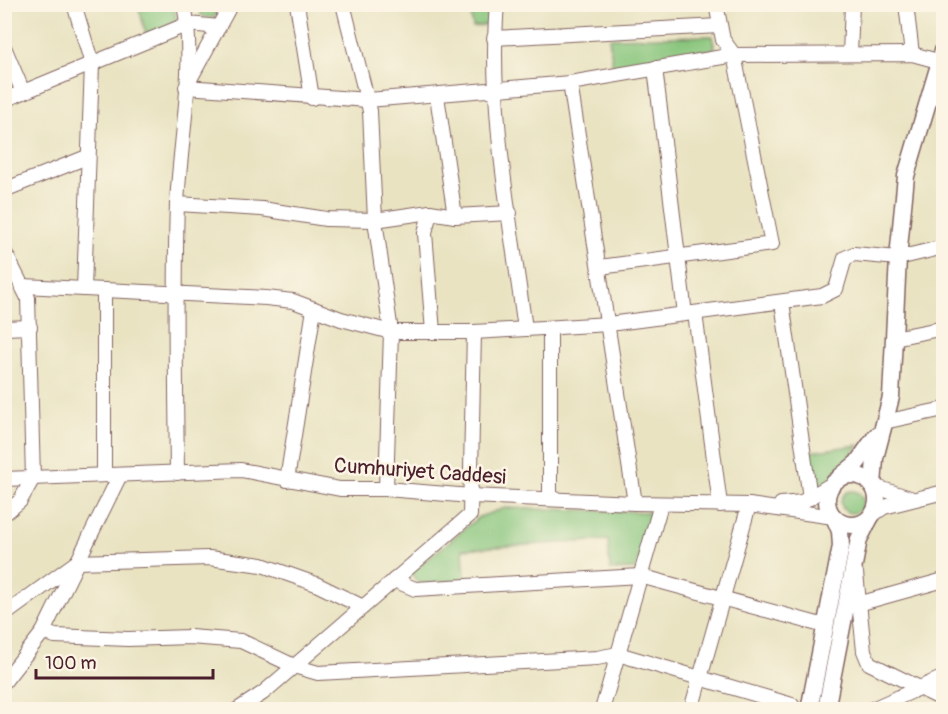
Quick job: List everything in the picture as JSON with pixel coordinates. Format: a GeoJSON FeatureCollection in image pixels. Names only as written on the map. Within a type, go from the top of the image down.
{"type":"FeatureCollection","features":[{"type":"Feature","properties":{"kind":"main road"},"geometry":{"type":"LineString","coordinates":[[826,710],[855,554],[862,529],[877,501],[873,486],[875,458],[891,397],[898,258],[909,160],[941,55]]}},
{"type":"Feature","properties":{"kind":"main road"},"geometry":{"type":"LineString","coordinates":[[809,710],[841,546],[840,531],[827,500],[835,482],[869,449],[884,423]]}},
{"type":"Feature","properties":{"kind":"main road"},"geometry":{"type":"LineString","coordinates":[[835,482],[856,475],[873,486]]}},
{"type":"Feature","properties":{"kind":"main road"},"geometry":{"type":"LineString","coordinates":[[834,517],[841,522],[854,525],[871,516]]}},
{"type":"Feature","properties":{"kind":"street"},"geometry":{"type":"LineString","coordinates":[[74,4],[92,64],[84,289]]}},
{"type":"Feature","properties":{"kind":"street"},"geometry":{"type":"LineString","coordinates":[[177,473],[175,292],[177,204],[190,42],[184,4]]}},
{"type":"Feature","properties":{"kind":"street"},"geometry":{"type":"LineString","coordinates":[[186,87],[231,4]]}},
{"type":"Feature","properties":{"kind":"street"},"geometry":{"type":"LineString","coordinates":[[297,4],[312,98]]}},
{"type":"Feature","properties":{"kind":"street"},"geometry":{"type":"LineString","coordinates":[[343,4],[370,111],[375,220],[391,332],[386,489]]}},
{"type":"Feature","properties":{"kind":"street"},"geometry":{"type":"LineString","coordinates":[[497,4],[494,38],[496,90],[525,329]]}},
{"type":"Feature","properties":{"kind":"street"},"geometry":{"type":"LineString","coordinates":[[600,267],[772,244],[734,55],[723,40],[716,4]]}},
{"type":"Feature","properties":{"kind":"street"},"geometry":{"type":"LineString","coordinates":[[850,54],[852,4]]}},
{"type":"Feature","properties":{"kind":"street"},"geometry":{"type":"LineString","coordinates":[[906,4],[912,54]]}},
{"type":"Feature","properties":{"kind":"street"},"geometry":{"type":"LineString","coordinates":[[4,100],[188,24],[219,27]]}},
{"type":"Feature","properties":{"kind":"street"},"geometry":{"type":"LineString","coordinates":[[494,38],[719,26]]}},
{"type":"Feature","properties":{"kind":"street"},"geometry":{"type":"LineString","coordinates":[[4,47],[23,92]]}},
{"type":"Feature","properties":{"kind":"street"},"geometry":{"type":"LineString","coordinates":[[186,87],[312,98],[368,100],[437,96],[570,83],[734,55],[941,55]]}},
{"type":"Feature","properties":{"kind":"street"},"geometry":{"type":"LineString","coordinates":[[655,68],[678,256],[690,314],[720,505]]}},
{"type":"Feature","properties":{"kind":"street"},"geometry":{"type":"LineString","coordinates":[[570,83],[635,503]]}},
{"type":"Feature","properties":{"kind":"street"},"geometry":{"type":"LineString","coordinates":[[437,96],[455,216]]}},
{"type":"Feature","properties":{"kind":"street"},"geometry":{"type":"LineString","coordinates":[[4,190],[87,157]]}},
{"type":"Feature","properties":{"kind":"street"},"geometry":{"type":"LineString","coordinates":[[177,204],[262,209],[326,219],[375,220],[430,213],[455,216],[510,213]]}},
{"type":"Feature","properties":{"kind":"street"},"geometry":{"type":"LineString","coordinates":[[430,213],[425,233],[433,332]]}},
{"type":"Feature","properties":{"kind":"street"},"geometry":{"type":"LineString","coordinates":[[23,286],[266,298],[293,301],[391,332],[474,332],[609,324],[822,296],[836,289],[845,258],[854,254],[898,258],[944,247]]}},
{"type":"Feature","properties":{"kind":"street"},"geometry":{"type":"LineString","coordinates":[[4,251],[28,298],[33,478],[20,501],[4,514]]}},
{"type":"Feature","properties":{"kind":"street"},"geometry":{"type":"LineString","coordinates":[[104,291],[104,475]]}},
{"type":"Feature","properties":{"kind":"street"},"geometry":{"type":"LineString","coordinates":[[782,302],[810,498]]}},
{"type":"Feature","properties":{"kind":"street"},"geometry":{"type":"LineString","coordinates":[[287,480],[314,309]]}},
{"type":"Feature","properties":{"kind":"street"},"geometry":{"type":"LineString","coordinates":[[4,328],[30,327]]}},
{"type":"Feature","properties":{"kind":"street"},"geometry":{"type":"LineString","coordinates":[[550,328],[550,500]]}},
{"type":"Feature","properties":{"kind":"street"},"geometry":{"type":"LineString","coordinates":[[894,338],[944,328]]}},
{"type":"Feature","properties":{"kind":"street"},"geometry":{"type":"LineString","coordinates":[[237,710],[245,707],[294,666],[470,515],[474,332]]}},
{"type":"Feature","properties":{"kind":"street"},"geometry":{"type":"LineString","coordinates":[[884,423],[944,409]]}},
{"type":"Feature","properties":{"kind":"street","name":"Cumhuriyet Caddesi"},"geometry":{"type":"LineString","coordinates":[[4,479],[241,470],[340,489],[386,489],[550,500],[749,505],[834,517]]}},
{"type":"Feature","properties":{"kind":"street"},"geometry":{"type":"LineString","coordinates":[[4,682],[43,632],[120,475]]}},
{"type":"Feature","properties":{"kind":"street"},"geometry":{"type":"LineString","coordinates":[[691,710],[749,505],[792,503],[810,498],[835,482]]}},
{"type":"Feature","properties":{"kind":"street"},"geometry":{"type":"LineString","coordinates":[[873,486],[894,494],[918,498]]}},
{"type":"Feature","properties":{"kind":"street"},"geometry":{"type":"LineString","coordinates":[[871,516],[884,507],[944,492]]}},
{"type":"Feature","properties":{"kind":"street"},"geometry":{"type":"LineString","coordinates":[[602,710],[662,504]]}},
{"type":"Feature","properties":{"kind":"street"},"geometry":{"type":"LineString","coordinates":[[855,554],[864,651],[869,663],[944,700]]}},
{"type":"Feature","properties":{"kind":"street"},"geometry":{"type":"LineString","coordinates":[[4,615],[77,562],[209,558],[262,565],[316,584],[363,607]]}},
{"type":"Feature","properties":{"kind":"street"},"geometry":{"type":"LineString","coordinates":[[394,580],[415,589],[640,576],[825,626]]}},
{"type":"Feature","properties":{"kind":"street"},"geometry":{"type":"LineString","coordinates":[[858,604],[944,580]]}},
{"type":"Feature","properties":{"kind":"street"},"geometry":{"type":"LineString","coordinates":[[43,632],[55,636],[128,639],[190,637],[241,641],[294,666],[318,673],[597,658],[618,654],[792,705]]}},
{"type":"Feature","properties":{"kind":"street"},"geometry":{"type":"LineString","coordinates":[[870,710],[944,676]]}},
{"type":"Feature","properties":{"kind":"green space"},"geometry":{"type":"Polygon","coordinates":[[[200,4],[220,5],[214,18],[201,16],[200,4]]]}},
{"type":"Feature","properties":{"kind":"green space"},"geometry":{"type":"Polygon","coordinates":[[[138,5],[173,5],[176,17],[172,24],[146,34],[138,5]]]}},
{"type":"Feature","properties":{"kind":"green space"},"geometry":{"type":"Polygon","coordinates":[[[469,5],[491,5],[489,24],[473,27],[469,5]]]}},
{"type":"Feature","properties":{"kind":"green space"},"geometry":{"type":"Polygon","coordinates":[[[712,36],[715,49],[613,67],[609,38],[712,36]]]}},
{"type":"Feature","properties":{"kind":"green space"},"geometry":{"type":"Polygon","coordinates":[[[859,445],[827,482],[814,488],[809,452],[859,445]]]}},
{"type":"Feature","properties":{"kind":"green space"},"geometry":{"type":"Polygon","coordinates":[[[852,491],[860,494],[863,502],[860,510],[852,513],[844,510],[841,502],[844,494],[852,491]]]}},
{"type":"Feature","properties":{"kind":"green space"},"geometry":{"type":"Polygon","coordinates":[[[505,508],[648,512],[652,517],[636,569],[610,570],[608,540],[463,549],[465,580],[419,584],[411,573],[479,517],[505,508]]]}}]}
